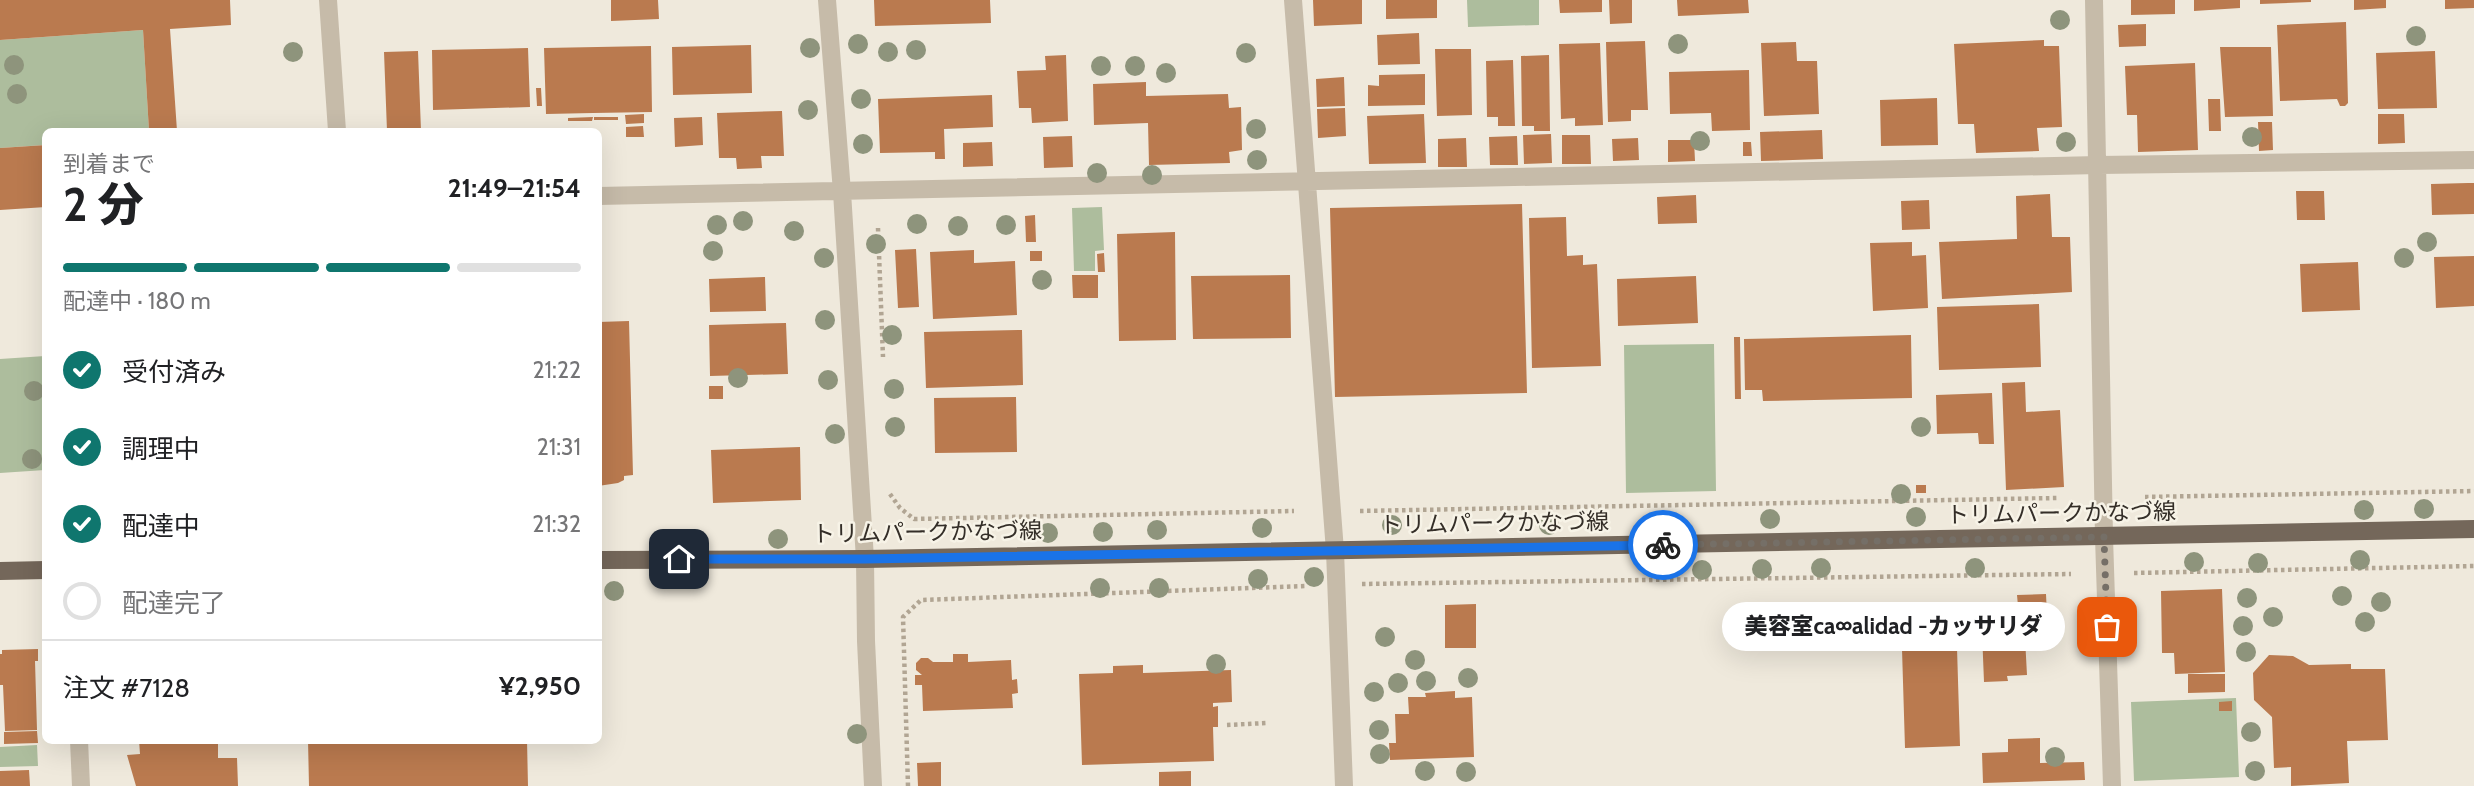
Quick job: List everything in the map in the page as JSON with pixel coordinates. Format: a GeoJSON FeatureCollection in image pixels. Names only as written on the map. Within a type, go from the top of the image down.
{"type":"FeatureCollection","features":[{"type":"Feature","properties":{"kind":"main road","name":"トリムパークかなづ線"},"geometry":{"type":"LineString","coordinates":[[602,560],[865,559],[2474,529]]}},
{"type":"Feature","properties":{"kind":"main road"},"geometry":{"type":"LineString","coordinates":[[0,571],[42,570]]}},
{"type":"Feature","properties":{"kind":"street"},"geometry":{"type":"LineString","coordinates":[[328,0],[337,128]]}},
{"type":"Feature","properties":{"kind":"street"},"geometry":{"type":"LineString","coordinates":[[827,0],[865,559],[873,786]]}},
{"type":"Feature","properties":{"kind":"street"},"geometry":{"type":"LineString","coordinates":[[1293,0],[1335,551],[1344,786]]}},
{"type":"Feature","properties":{"kind":"street"},"geometry":{"type":"LineString","coordinates":[[2094,0],[2104,537],[2112,786]]}},
{"type":"Feature","properties":{"kind":"street"},"geometry":{"type":"LineString","coordinates":[[602,196],[2099,165],[2474,160]]}},
{"type":"Feature","properties":{"kind":"street"},"geometry":{"type":"LineString","coordinates":[[79,744],[81,786]]}},
{"type":"Feature","properties":{"kind":"path"},"geometry":{"type":"LineString","coordinates":[[878,228],[883,367]]}},
{"type":"Feature","properties":{"kind":"path"},"geometry":{"type":"LineString","coordinates":[[2145,497],[2474,491]]}},
{"type":"Feature","properties":{"kind":"path"},"geometry":{"type":"LineString","coordinates":[[888,492],[900,508],[914,519],[1294,511]]}},
{"type":"Feature","properties":{"kind":"path"},"geometry":{"type":"LineString","coordinates":[[1348,511],[2057,498]]}},
{"type":"Feature","properties":{"kind":"path"},"geometry":{"type":"LineString","coordinates":[[2134,573],[2474,566]]}},
{"type":"Feature","properties":{"kind":"path"},"geometry":{"type":"LineString","coordinates":[[1355,584],[2071,574]]}},
{"type":"Feature","properties":{"kind":"path"},"geometry":{"type":"LineString","coordinates":[[908,786],[903,617],[921,600],[1305,586]]}},
{"type":"Feature","properties":{"kind":"path"},"geometry":{"type":"LineString","coordinates":[[1227,725],[1267,723]]}},
{"type":"Feature","properties":{"kind":"green space"},"geometry":{"type":"Polygon","coordinates":[[[1467,0],[1539,0],[1539,25],[1468,27],[1467,0]]]}},
{"type":"Feature","properties":{"kind":"green space"},"geometry":{"type":"Polygon","coordinates":[[[143,30],[149,128],[42,128],[42,145],[0,148],[0,40],[143,30]]]}},
{"type":"Feature","properties":{"kind":"green space"},"geometry":{"type":"Polygon","coordinates":[[[1102,207],[1104,250],[1095,251],[1095,271],[1074,271],[1072,208],[1102,207]]]}},
{"type":"Feature","properties":{"kind":"green space"},"geometry":{"type":"Polygon","coordinates":[[[1714,344],[1716,491],[1626,493],[1624,345],[1714,344]]]}},
{"type":"Feature","properties":{"kind":"green space"},"geometry":{"type":"Polygon","coordinates":[[[42,356],[42,470],[0,473],[0,359],[42,356]]]}},
{"type":"Feature","properties":{"kind":"green space"},"geometry":{"type":"Polygon","coordinates":[[[2236,698],[2239,777],[2134,781],[2131,702],[2236,698]]]}},
{"type":"Feature","properties":{"kind":"green space"},"geometry":{"type":"Polygon","coordinates":[[[37,745],[38,766],[0,767],[0,747],[37,745]]]}},
{"type":"Feature","properties":{"kind":"building"},"geometry":{"type":"Polygon","coordinates":[[[0,0],[230,0],[231,25],[170,29],[177,128],[149,128],[143,30],[0,40],[0,0]]]}},
{"type":"Feature","properties":{"kind":"building"},"geometry":{"type":"Polygon","coordinates":[[[611,0],[658,0],[659,19],[611,21],[611,0]]]}},
{"type":"Feature","properties":{"kind":"building"},"geometry":{"type":"Polygon","coordinates":[[[874,0],[990,0],[991,23],[875,26],[874,0]]]}},
{"type":"Feature","properties":{"kind":"building"},"geometry":{"type":"Polygon","coordinates":[[[1313,0],[1362,0],[1362,24],[1314,26],[1313,0]]]}},
{"type":"Feature","properties":{"kind":"building"},"geometry":{"type":"Polygon","coordinates":[[[1386,0],[1437,0],[1437,18],[1386,19],[1386,0]]]}},
{"type":"Feature","properties":{"kind":"building"},"geometry":{"type":"Polygon","coordinates":[[[1559,0],[1602,0],[1602,12],[1560,13],[1559,0]]]}},
{"type":"Feature","properties":{"kind":"building"},"geometry":{"type":"Polygon","coordinates":[[[1609,0],[1632,0],[1632,23],[1610,24],[1609,0]]]}},
{"type":"Feature","properties":{"kind":"building"},"geometry":{"type":"Polygon","coordinates":[[[1677,0],[1748,0],[1749,13],[1678,16],[1677,0]]]}},
{"type":"Feature","properties":{"kind":"building"},"geometry":{"type":"Polygon","coordinates":[[[2131,0],[2175,0],[2175,14],[2131,15],[2131,0]]]}},
{"type":"Feature","properties":{"kind":"building"},"geometry":{"type":"Polygon","coordinates":[[[2194,0],[2240,0],[2240,8],[2194,11],[2194,0]]]}},
{"type":"Feature","properties":{"kind":"building"},"geometry":{"type":"Polygon","coordinates":[[[2260,0],[2311,0],[2311,2],[2260,4],[2260,0]]]}},
{"type":"Feature","properties":{"kind":"building"},"geometry":{"type":"Polygon","coordinates":[[[2354,0],[2386,0],[2386,8],[2354,10],[2354,0]]]}},
{"type":"Feature","properties":{"kind":"building"},"geometry":{"type":"Polygon","coordinates":[[[2445,0],[2474,0],[2474,8],[2445,9],[2445,0]]]}},
{"type":"Feature","properties":{"kind":"building"},"geometry":{"type":"Polygon","coordinates":[[[2346,22],[2348,103],[2340,106],[2337,99],[2280,101],[2277,25],[2346,22]]]}},
{"type":"Feature","properties":{"kind":"building"},"geometry":{"type":"Polygon","coordinates":[[[2146,24],[2146,46],[2119,47],[2118,25],[2146,24]]]}},
{"type":"Feature","properties":{"kind":"building"},"geometry":{"type":"Polygon","coordinates":[[[1419,33],[1420,64],[1378,65],[1377,35],[1419,33]]]}},
{"type":"Feature","properties":{"kind":"building"},"geometry":{"type":"Polygon","coordinates":[[[2044,40],[2044,46],[2059,46],[2062,127],[2037,128],[2039,151],[1976,153],[1974,124],[1958,124],[1954,44],[2044,40]]]}},
{"type":"Feature","properties":{"kind":"building"},"geometry":{"type":"Polygon","coordinates":[[[1645,41],[1648,110],[1631,110],[1631,121],[1608,122],[1606,42],[1645,41]]]}},
{"type":"Feature","properties":{"kind":"building"},"geometry":{"type":"Polygon","coordinates":[[[1796,42],[1797,61],[1817,61],[1819,114],[1764,116],[1761,43],[1796,42]]]}},
{"type":"Feature","properties":{"kind":"building"},"geometry":{"type":"Polygon","coordinates":[[[1600,43],[1603,125],[1575,126],[1575,118],[1561,119],[1559,44],[1600,43]]]}},
{"type":"Feature","properties":{"kind":"building"},"geometry":{"type":"Polygon","coordinates":[[[751,45],[752,93],[673,95],[672,47],[751,45]]]}},
{"type":"Feature","properties":{"kind":"building"},"geometry":{"type":"Polygon","coordinates":[[[651,46],[652,112],[546,114],[544,48],[651,46]]]}},
{"type":"Feature","properties":{"kind":"building"},"geometry":{"type":"Polygon","coordinates":[[[2220,47],[2271,47],[2273,116],[2225,117],[2220,47]]]}},
{"type":"Feature","properties":{"kind":"building"},"geometry":{"type":"Polygon","coordinates":[[[528,48],[530,107],[433,110],[432,50],[528,48]]]}},
{"type":"Feature","properties":{"kind":"building"},"geometry":{"type":"Polygon","coordinates":[[[1435,49],[1471,49],[1472,115],[1437,116],[1435,49]]]}},
{"type":"Feature","properties":{"kind":"building"},"geometry":{"type":"Polygon","coordinates":[[[418,51],[421,128],[387,128],[384,52],[418,51]]]}},
{"type":"Feature","properties":{"kind":"building"},"geometry":{"type":"Polygon","coordinates":[[[2435,51],[2437,108],[2378,109],[2376,53],[2435,51]]]}},
{"type":"Feature","properties":{"kind":"building"},"geometry":{"type":"Polygon","coordinates":[[[1066,55],[1068,121],[1032,123],[1031,108],[1019,108],[1017,71],[1046,70],[1045,56],[1066,55]]]}},
{"type":"Feature","properties":{"kind":"building"},"geometry":{"type":"Polygon","coordinates":[[[1549,55],[1550,131],[1534,131],[1534,126],[1522,126],[1521,56],[1549,55]]]}},
{"type":"Feature","properties":{"kind":"building"},"geometry":{"type":"Polygon","coordinates":[[[1513,60],[1515,126],[1498,126],[1498,117],[1487,117],[1486,61],[1513,60]]]}},
{"type":"Feature","properties":{"kind":"building"},"geometry":{"type":"Polygon","coordinates":[[[2195,63],[2198,150],[2138,152],[2137,115],[2127,115],[2125,66],[2195,63]]]}},
{"type":"Feature","properties":{"kind":"building"},"geometry":{"type":"Polygon","coordinates":[[[1749,70],[1750,130],[1712,131],[1711,113],[1670,114],[1669,72],[1749,70]]]}},
{"type":"Feature","properties":{"kind":"building"},"geometry":{"type":"Polygon","coordinates":[[[1425,74],[1425,105],[1368,106],[1368,85],[1379,86],[1379,75],[1425,74]]]}},
{"type":"Feature","properties":{"kind":"building"},"geometry":{"type":"Polygon","coordinates":[[[1344,77],[1345,106],[1317,107],[1316,79],[1344,77]]]}},
{"type":"Feature","properties":{"kind":"building"},"geometry":{"type":"Polygon","coordinates":[[[1146,82],[1146,96],[1228,94],[1229,108],[1241,107],[1242,150],[1229,152],[1230,163],[1149,165],[1148,123],[1094,125],[1093,84],[1146,82]]]}},
{"type":"Feature","properties":{"kind":"building"},"geometry":{"type":"Polygon","coordinates":[[[536,88],[541,88],[542,106],[537,106],[536,88]]]}},
{"type":"Feature","properties":{"kind":"building"},"geometry":{"type":"Polygon","coordinates":[[[992,95],[993,127],[944,129],[945,159],[935,159],[935,152],[880,153],[878,99],[992,95]]]}},
{"type":"Feature","properties":{"kind":"building"},"geometry":{"type":"Polygon","coordinates":[[[1937,98],[1938,145],[1881,146],[1880,100],[1937,98]]]}},
{"type":"Feature","properties":{"kind":"building"},"geometry":{"type":"Polygon","coordinates":[[[2208,99],[2220,99],[2221,131],[2209,131],[2208,99]]]}},
{"type":"Feature","properties":{"kind":"building"},"geometry":{"type":"Polygon","coordinates":[[[1345,108],[1346,136],[1318,138],[1317,109],[1345,108]]]}},
{"type":"Feature","properties":{"kind":"building"},"geometry":{"type":"Polygon","coordinates":[[[782,111],[784,156],[761,156],[762,168],[737,169],[736,158],[719,158],[717,113],[782,111]]]}},
{"type":"Feature","properties":{"kind":"building"},"geometry":{"type":"Polygon","coordinates":[[[644,114],[644,123],[626,124],[625,115],[644,114]]]}},
{"type":"Feature","properties":{"kind":"building"},"geometry":{"type":"Polygon","coordinates":[[[1424,114],[1426,163],[1369,164],[1367,116],[1424,114]]]}},
{"type":"Feature","properties":{"kind":"building"},"geometry":{"type":"Polygon","coordinates":[[[2378,114],[2404,114],[2405,143],[2378,144],[2378,114]]]}},
{"type":"Feature","properties":{"kind":"building"},"geometry":{"type":"Polygon","coordinates":[[[593,117],[592,121],[568,121],[568,118],[593,117]]]}},
{"type":"Feature","properties":{"kind":"building"},"geometry":{"type":"Polygon","coordinates":[[[594,117],[618,117],[618,120],[594,120],[594,117]]]}},
{"type":"Feature","properties":{"kind":"building"},"geometry":{"type":"Polygon","coordinates":[[[702,117],[703,145],[675,147],[674,118],[702,117]]]}},
{"type":"Feature","properties":{"kind":"building"},"geometry":{"type":"Polygon","coordinates":[[[2258,122],[2272,122],[2273,150],[2259,151],[2258,122]]]}},
{"type":"Feature","properties":{"kind":"building"},"geometry":{"type":"Polygon","coordinates":[[[643,126],[644,137],[626,137],[626,127],[643,126]]]}},
{"type":"Feature","properties":{"kind":"building"},"geometry":{"type":"Polygon","coordinates":[[[1822,130],[1823,159],[1761,161],[1760,132],[1822,130]]]}},
{"type":"Feature","properties":{"kind":"building"},"geometry":{"type":"Polygon","coordinates":[[[1551,134],[1552,163],[1524,164],[1523,135],[1551,134]]]}},
{"type":"Feature","properties":{"kind":"building"},"geometry":{"type":"Polygon","coordinates":[[[1562,135],[1590,135],[1591,164],[1562,164],[1562,135]]]}},
{"type":"Feature","properties":{"kind":"building"},"geometry":{"type":"Polygon","coordinates":[[[1072,136],[1073,167],[1044,168],[1043,137],[1072,136]]]}},
{"type":"Feature","properties":{"kind":"building"},"geometry":{"type":"Polygon","coordinates":[[[1517,136],[1518,165],[1490,165],[1489,137],[1517,136]]]}},
{"type":"Feature","properties":{"kind":"building"},"geometry":{"type":"Polygon","coordinates":[[[1466,138],[1467,167],[1438,167],[1438,139],[1466,138]]]}},
{"type":"Feature","properties":{"kind":"building"},"geometry":{"type":"Polygon","coordinates":[[[1638,138],[1639,160],[1613,161],[1612,139],[1638,138]]]}},
{"type":"Feature","properties":{"kind":"building"},"geometry":{"type":"Polygon","coordinates":[[[1668,140],[1694,140],[1695,161],[1668,162],[1668,140]]]}},
{"type":"Feature","properties":{"kind":"building"},"geometry":{"type":"Polygon","coordinates":[[[992,142],[993,166],[963,167],[963,143],[992,142]]]}},
{"type":"Feature","properties":{"kind":"building"},"geometry":{"type":"Polygon","coordinates":[[[1743,142],[1751,142],[1752,156],[1743,156],[1743,142]]]}},
{"type":"Feature","properties":{"kind":"building"},"geometry":{"type":"Polygon","coordinates":[[[42,145],[42,207],[0,210],[0,148],[42,145]]]}},
{"type":"Feature","properties":{"kind":"building"},"geometry":{"type":"Polygon","coordinates":[[[2474,183],[2474,214],[2432,215],[2431,184],[2474,183]]]}},
{"type":"Feature","properties":{"kind":"building"},"geometry":{"type":"Polygon","coordinates":[[[2296,191],[2324,191],[2325,220],[2297,220],[2296,191]]]}},
{"type":"Feature","properties":{"kind":"building"},"geometry":{"type":"Polygon","coordinates":[[[2050,194],[2052,237],[2070,237],[2072,292],[1942,299],[1939,242],[2017,239],[2016,196],[2050,194]]]}},
{"type":"Feature","properties":{"kind":"building"},"geometry":{"type":"Polygon","coordinates":[[[1696,195],[1697,223],[1658,224],[1657,197],[1696,195]]]}},
{"type":"Feature","properties":{"kind":"building"},"geometry":{"type":"Polygon","coordinates":[[[1929,200],[1930,229],[1902,230],[1901,201],[1929,200]]]}},
{"type":"Feature","properties":{"kind":"building"},"geometry":{"type":"Polygon","coordinates":[[[1522,204],[1527,393],[1335,397],[1330,208],[1522,204]]]}},
{"type":"Feature","properties":{"kind":"building"},"geometry":{"type":"Polygon","coordinates":[[[1035,215],[1036,242],[1026,242],[1025,216],[1035,215]]]}},
{"type":"Feature","properties":{"kind":"building"},"geometry":{"type":"Polygon","coordinates":[[[1566,217],[1567,256],[1583,255],[1583,265],[1597,264],[1601,366],[1532,368],[1529,218],[1566,217]]]}},
{"type":"Feature","properties":{"kind":"building"},"geometry":{"type":"Polygon","coordinates":[[[1175,232],[1176,340],[1119,341],[1117,234],[1175,232]]]}},
{"type":"Feature","properties":{"kind":"building"},"geometry":{"type":"Polygon","coordinates":[[[1912,242],[1912,256],[1926,255],[1928,308],[1873,311],[1870,243],[1912,242]]]}},
{"type":"Feature","properties":{"kind":"building"},"geometry":{"type":"Polygon","coordinates":[[[916,249],[919,307],[898,308],[895,250],[916,249]]]}},
{"type":"Feature","properties":{"kind":"building"},"geometry":{"type":"Polygon","coordinates":[[[974,250],[974,263],[1015,261],[1017,315],[933,319],[930,252],[974,250]]]}},
{"type":"Feature","properties":{"kind":"building"},"geometry":{"type":"Polygon","coordinates":[[[1030,251],[1042,251],[1042,261],[1030,261],[1030,251]]]}},
{"type":"Feature","properties":{"kind":"building"},"geometry":{"type":"Polygon","coordinates":[[[1104,253],[1105,272],[1098,272],[1097,254],[1104,253]]]}},
{"type":"Feature","properties":{"kind":"building"},"geometry":{"type":"Polygon","coordinates":[[[2474,256],[2474,306],[2436,308],[2434,257],[2474,256]]]}},
{"type":"Feature","properties":{"kind":"building"},"geometry":{"type":"Polygon","coordinates":[[[2358,262],[2360,310],[2302,312],[2300,264],[2358,262]]]}},
{"type":"Feature","properties":{"kind":"building"},"geometry":{"type":"Polygon","coordinates":[[[1072,275],[1098,275],[1098,298],[1073,298],[1072,275]]]}},
{"type":"Feature","properties":{"kind":"building"},"geometry":{"type":"Polygon","coordinates":[[[1290,275],[1291,338],[1193,339],[1191,276],[1290,275]]]}},
{"type":"Feature","properties":{"kind":"building"},"geometry":{"type":"Polygon","coordinates":[[[1696,276],[1698,323],[1618,326],[1617,279],[1696,276]]]}},
{"type":"Feature","properties":{"kind":"building"},"geometry":{"type":"Polygon","coordinates":[[[765,277],[766,311],[710,312],[709,279],[765,277]]]}},
{"type":"Feature","properties":{"kind":"building"},"geometry":{"type":"Polygon","coordinates":[[[2039,304],[2041,367],[1939,370],[1937,307],[2039,304]]]}},
{"type":"Feature","properties":{"kind":"building"},"geometry":{"type":"Polygon","coordinates":[[[629,321],[633,475],[624,476],[624,480],[618,483],[602,485],[602,322],[629,321]]]}},
{"type":"Feature","properties":{"kind":"building"},"geometry":{"type":"Polygon","coordinates":[[[786,323],[788,374],[710,376],[709,325],[786,323]]]}},
{"type":"Feature","properties":{"kind":"building"},"geometry":{"type":"Polygon","coordinates":[[[1022,330],[1023,385],[926,388],[924,332],[1022,330]]]}},
{"type":"Feature","properties":{"kind":"building"},"geometry":{"type":"Polygon","coordinates":[[[1911,335],[1912,398],[1763,401],[1762,390],[1745,390],[1744,339],[1911,335]]]}},
{"type":"Feature","properties":{"kind":"building"},"geometry":{"type":"Polygon","coordinates":[[[1734,337],[1740,337],[1741,399],[1735,399],[1734,337]]]}},
{"type":"Feature","properties":{"kind":"building"},"geometry":{"type":"Polygon","coordinates":[[[2025,382],[2026,412],[2060,410],[2064,487],[2006,490],[2002,383],[2025,382]]]}},
{"type":"Feature","properties":{"kind":"building"},"geometry":{"type":"Polygon","coordinates":[[[709,386],[723,386],[723,399],[709,399],[709,386]]]}},
{"type":"Feature","properties":{"kind":"building"},"geometry":{"type":"Polygon","coordinates":[[[1992,393],[1994,444],[1979,444],[1978,433],[1937,434],[1936,395],[1992,393]]]}},
{"type":"Feature","properties":{"kind":"building"},"geometry":{"type":"Polygon","coordinates":[[[1016,397],[1017,452],[935,453],[934,398],[1016,397]]]}},
{"type":"Feature","properties":{"kind":"building"},"geometry":{"type":"Polygon","coordinates":[[[800,447],[801,500],[713,503],[711,450],[800,447]]]}},
{"type":"Feature","properties":{"kind":"building"},"geometry":{"type":"Polygon","coordinates":[[[1916,485],[1926,485],[1926,493],[1916,493],[1916,485]]]}},
{"type":"Feature","properties":{"kind":"building"},"geometry":{"type":"Polygon","coordinates":[[[2222,589],[2225,672],[2175,674],[2174,653],[2162,653],[2161,591],[2222,589]]]}},
{"type":"Feature","properties":{"kind":"building"},"geometry":{"type":"Polygon","coordinates":[[[2046,594],[2048,637],[2025,638],[2027,675],[2007,676],[2008,681],[1984,682],[1981,607],[2018,606],[2017,595],[2046,594]]]}},
{"type":"Feature","properties":{"kind":"building"},"geometry":{"type":"Polygon","coordinates":[[[1476,604],[1476,648],[1445,648],[1445,605],[1476,604]]]}},
{"type":"Feature","properties":{"kind":"building"},"geometry":{"type":"Polygon","coordinates":[[[1956,615],[1960,746],[1905,748],[1901,616],[1956,615]]]}},
{"type":"Feature","properties":{"kind":"building"},"geometry":{"type":"Polygon","coordinates":[[[38,649],[38,661],[35,661],[37,730],[5,731],[0,654],[2,650],[38,649]]]}},
{"type":"Feature","properties":{"kind":"building"},"geometry":{"type":"Polygon","coordinates":[[[953,654],[968,654],[968,662],[1011,660],[1012,680],[1017,679],[1018,693],[1012,694],[1013,708],[923,711],[922,685],[915,685],[915,675],[922,675],[916,670],[916,663],[921,658],[928,658],[933,662],[953,662],[953,654]]]}},
{"type":"Feature","properties":{"kind":"building"},"geometry":{"type":"Polygon","coordinates":[[[2269,655],[2293,656],[2309,665],[2351,664],[2351,669],[2385,669],[2388,740],[2347,741],[2349,783],[2291,786],[2291,767],[2274,768],[2272,717],[2254,700],[2253,673],[2269,655]]]}},
{"type":"Feature","properties":{"kind":"building"},"geometry":{"type":"Polygon","coordinates":[[[1143,665],[1143,673],[1231,670],[1232,702],[1213,703],[1213,707],[1218,706],[1218,727],[1213,727],[1214,761],[1082,765],[1079,674],[1113,673],[1113,666],[1143,665]]]}},
{"type":"Feature","properties":{"kind":"building"},"geometry":{"type":"Polygon","coordinates":[[[2188,674],[2225,674],[2225,692],[2188,693],[2188,674]]]}},
{"type":"Feature","properties":{"kind":"building"},"geometry":{"type":"Polygon","coordinates":[[[1455,691],[1455,698],[1472,697],[1474,757],[1390,760],[1389,743],[1396,743],[1395,714],[1409,714],[1408,697],[1426,697],[1425,693],[1455,691]]]}},
{"type":"Feature","properties":{"kind":"building"},"geometry":{"type":"Polygon","coordinates":[[[2232,701],[2232,711],[2219,711],[2219,702],[2232,701]]]}},
{"type":"Feature","properties":{"kind":"building"},"geometry":{"type":"Polygon","coordinates":[[[37,731],[38,743],[4,744],[4,732],[37,731]]]}},
{"type":"Feature","properties":{"kind":"building"},"geometry":{"type":"Polygon","coordinates":[[[2040,738],[2040,763],[2084,762],[2085,780],[1983,783],[1982,753],[2008,752],[2008,739],[2040,738]]]}},
{"type":"Feature","properties":{"kind":"building"},"geometry":{"type":"Polygon","coordinates":[[[139,744],[218,744],[218,758],[237,758],[238,786],[136,786],[127,755],[140,754],[139,744]]]}},
{"type":"Feature","properties":{"kind":"building"},"geometry":{"type":"Polygon","coordinates":[[[308,744],[527,744],[528,786],[309,786],[308,744]]]}},
{"type":"Feature","properties":{"kind":"building"},"geometry":{"type":"Polygon","coordinates":[[[941,762],[941,786],[918,786],[917,763],[941,762]]]}},
{"type":"Feature","properties":{"kind":"building"},"geometry":{"type":"Polygon","coordinates":[[[29,770],[30,786],[0,786],[0,771],[29,770]]]}},
{"type":"Feature","properties":{"kind":"building"},"geometry":{"type":"Polygon","coordinates":[[[1191,771],[1191,786],[1159,786],[1159,772],[1191,771]]]}},
{"type":"Feature","properties":{"kind":"way so far"},"geometry":{"type":"LineString","coordinates":[[1663,545],[2104,537],[2107,627]]}},
{"type":"Feature","properties":{"kind":"place","name":"美容室ca∞alidad -カッサリダ"},"geometry":{"type":"Point","coordinates":[2107,627]}},
{"type":"Feature","properties":{"kind":"route"},"geometry":{"type":"LineString","coordinates":[[679,559],[865,559],[1663,545]]}}]}
